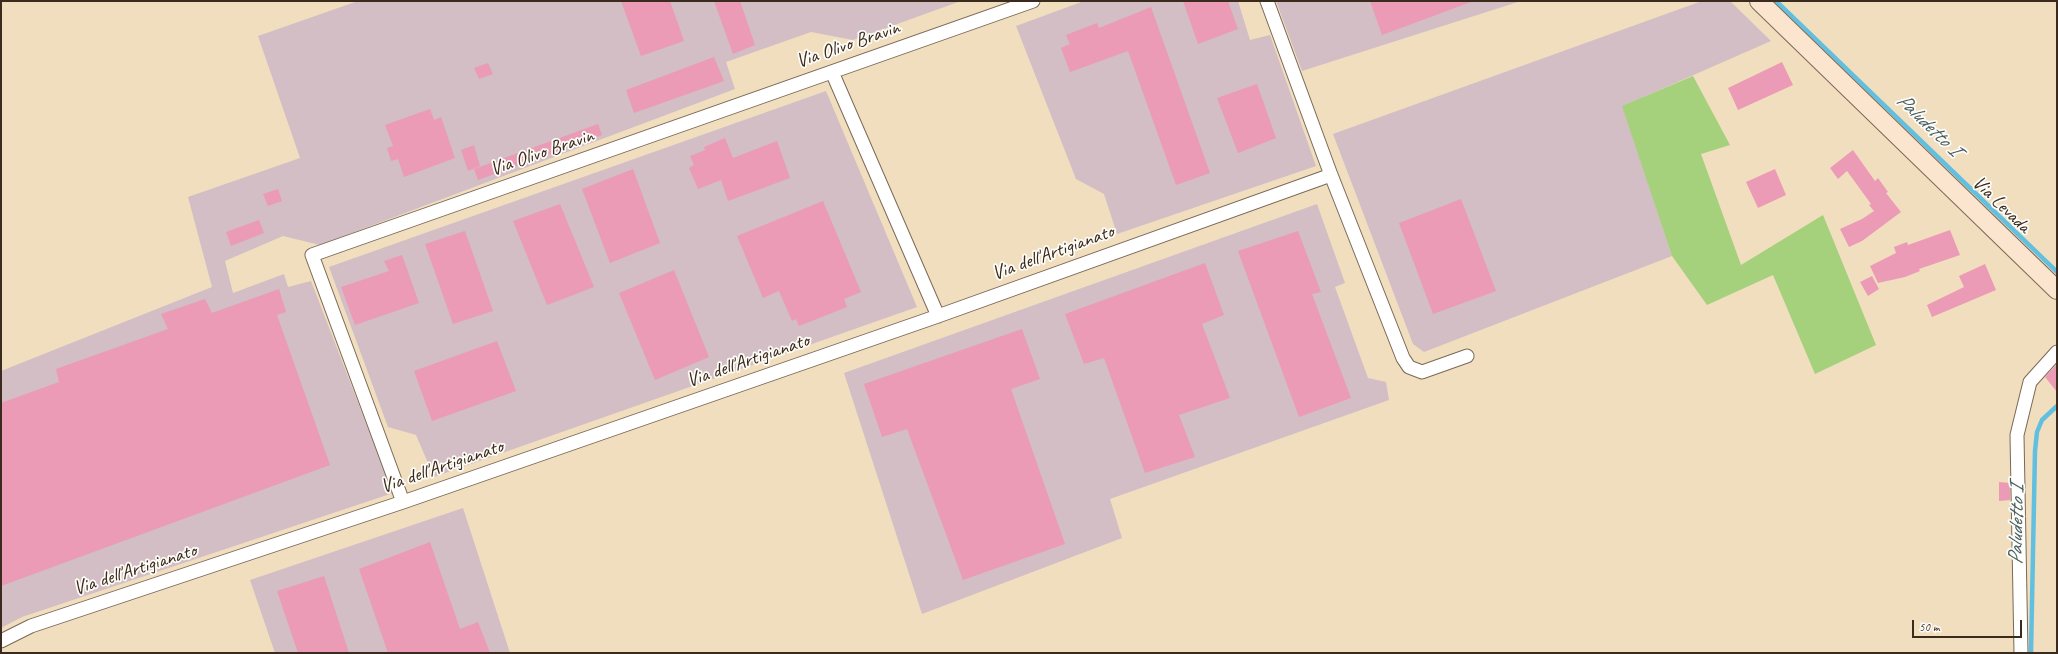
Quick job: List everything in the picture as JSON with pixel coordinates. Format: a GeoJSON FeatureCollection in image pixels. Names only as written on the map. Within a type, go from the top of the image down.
{"type":"FeatureCollection","features":[{"type":"Feature","properties":{"kind":"main road","name":"Via Levada"},"geometry":{"type":"LineString","coordinates":[[1759,1],[2057,290]]}},
{"type":"Feature","properties":{"kind":"street","name":"Via Olivo Bravin"},"geometry":{"type":"LineString","coordinates":[[403,502],[312,255],[1033,1]]}},
{"type":"Feature","properties":{"kind":"street"},"geometry":{"type":"LineString","coordinates":[[1267,1],[1331,175],[1403,358],[1409,366],[1422,372],[1466,356]]}},
{"type":"Feature","properties":{"kind":"street"},"geometry":{"type":"LineString","coordinates":[[832,72],[938,316]]}},
{"type":"Feature","properties":{"kind":"street","name":"Via dell'Artigianato"},"geometry":{"type":"LineString","coordinates":[[1,641],[31,626],[403,502],[938,316],[1331,175]]}},
{"type":"Feature","properties":{"kind":"street"},"geometry":{"type":"LineString","coordinates":[[2021,653],[2017,435],[2030,382],[2057,352]]}},
{"type":"Feature","properties":{"kind":"shaded area"},"geometry":{"type":"Polygon","coordinates":[[[358,1],[961,1],[853,40],[811,32],[726,62],[735,89],[320,245],[283,236],[225,261],[233,293],[284,274],[288,287],[311,281],[393,493],[22,617],[1,628],[1,371],[212,287],[188,197],[300,158],[258,36],[358,1]]]}},
{"type":"Feature","properties":{"kind":"shaded area"},"geometry":{"type":"Polygon","coordinates":[[[1084,1],[1238,1],[1250,40],[1270,35],[1316,166],[1117,234],[1104,194],[1076,179],[1016,26],[1084,1]]]}},
{"type":"Feature","properties":{"kind":"shaded area"},"geometry":{"type":"Polygon","coordinates":[[[1276,1],[1521,1],[1302,71],[1276,1]]]}},
{"type":"Feature","properties":{"kind":"shaded area"},"geometry":{"type":"Polygon","coordinates":[[[1702,1],[1730,1],[1771,41],[1623,106],[1672,256],[1424,352],[1413,344],[1333,134],[1702,1]]]}},
{"type":"Feature","properties":{"kind":"shaded area"},"geometry":{"type":"Polygon","coordinates":[[[826,91],[917,307],[434,477],[416,435],[388,427],[329,267],[826,91]]]}},
{"type":"Feature","properties":{"kind":"shaded area"},"geometry":{"type":"Polygon","coordinates":[[[1317,204],[1345,283],[1335,287],[1368,378],[1386,382],[1389,400],[1110,499],[1122,538],[922,614],[844,373],[1317,204]]]}},
{"type":"Feature","properties":{"kind":"shaded area"},"geometry":{"type":"Polygon","coordinates":[[[463,508],[510,653],[275,653],[250,580],[463,508]]]}},
{"type":"Feature","properties":{"kind":"green space"},"geometry":{"type":"Polygon","coordinates":[[[1693,76],[1730,145],[1701,154],[1741,265],[1823,215],[1876,345],[1815,374],[1773,275],[1707,305],[1672,256],[1622,106],[1693,76]]]}},
{"type":"Feature","properties":{"kind":"building"},"geometry":{"type":"Polygon","coordinates":[[[621,1],[670,1],[684,41],[641,56],[621,1]]]}},
{"type":"Feature","properties":{"kind":"building"},"geometry":{"type":"Polygon","coordinates":[[[714,1],[740,1],[755,45],[733,54],[714,1]]]}},
{"type":"Feature","properties":{"kind":"building"},"geometry":{"type":"Polygon","coordinates":[[[1183,1],[1228,1],[1238,29],[1198,44],[1183,1]]]}},
{"type":"Feature","properties":{"kind":"building"},"geometry":{"type":"Polygon","coordinates":[[[1370,1],[1471,1],[1471,2],[1382,35],[1370,1]]]}},
{"type":"Feature","properties":{"kind":"building"},"geometry":{"type":"Polygon","coordinates":[[[1151,7],[1210,173],[1176,185],[1128,51],[1070,72],[1061,48],[1070,44],[1066,35],[1097,23],[1099,28],[1151,7]]]}},
{"type":"Feature","properties":{"kind":"building"},"geometry":{"type":"Polygon","coordinates":[[[714,57],[724,81],[634,113],[626,90],[714,57]]]}},
{"type":"Feature","properties":{"kind":"building"},"geometry":{"type":"Polygon","coordinates":[[[1782,62],[1793,85],[1738,110],[1728,88],[1782,62]]]}},
{"type":"Feature","properties":{"kind":"building"},"geometry":{"type":"Polygon","coordinates":[[[488,63],[493,74],[479,79],[474,68],[488,63]]]}},
{"type":"Feature","properties":{"kind":"building"},"geometry":{"type":"Polygon","coordinates":[[[1257,84],[1276,138],[1238,153],[1217,98],[1257,84]]]}},
{"type":"Feature","properties":{"kind":"building"},"geometry":{"type":"Polygon","coordinates":[[[430,109],[434,120],[441,117],[455,158],[404,177],[398,159],[391,161],[387,148],[393,146],[385,125],[430,109]]]}},
{"type":"Feature","properties":{"kind":"building"},"geometry":{"type":"Polygon","coordinates":[[[598,124],[602,135],[478,180],[474,169],[598,124]]]}},
{"type":"Feature","properties":{"kind":"building"},"geometry":{"type":"Polygon","coordinates":[[[725,138],[733,158],[777,141],[790,178],[728,201],[721,180],[698,189],[689,168],[694,165],[690,156],[705,150],[704,147],[725,138]]]}},
{"type":"Feature","properties":{"kind":"building"},"geometry":{"type":"Polygon","coordinates":[[[474,145],[480,166],[468,171],[461,150],[474,145]]]}},
{"type":"Feature","properties":{"kind":"building"},"geometry":{"type":"Polygon","coordinates":[[[1853,150],[1875,181],[1878,178],[1888,192],[1886,193],[1901,212],[1862,241],[1849,247],[1840,229],[1862,219],[1874,211],[1869,205],[1871,204],[1847,171],[1838,179],[1830,168],[1853,150]]]}},
{"type":"Feature","properties":{"kind":"building"},"geometry":{"type":"Polygon","coordinates":[[[633,169],[660,243],[610,263],[582,189],[633,169]]]}},
{"type":"Feature","properties":{"kind":"building"},"geometry":{"type":"Polygon","coordinates":[[[1775,169],[1786,195],[1758,208],[1746,182],[1775,169]]]}},
{"type":"Feature","properties":{"kind":"building"},"geometry":{"type":"Polygon","coordinates":[[[278,189],[282,201],[268,206],[263,194],[278,189]]]}},
{"type":"Feature","properties":{"kind":"building"},"geometry":{"type":"Polygon","coordinates":[[[1461,199],[1496,291],[1433,314],[1399,223],[1461,199]]]}},
{"type":"Feature","properties":{"kind":"building"},"geometry":{"type":"Polygon","coordinates":[[[823,201],[861,292],[844,299],[847,307],[799,326],[796,319],[792,321],[779,291],[763,298],[737,236],[823,201]]]}},
{"type":"Feature","properties":{"kind":"building"},"geometry":{"type":"Polygon","coordinates":[[[560,204],[594,287],[547,305],[513,221],[560,204]]]}},
{"type":"Feature","properties":{"kind":"building"},"geometry":{"type":"Polygon","coordinates":[[[259,220],[264,233],[231,246],[226,232],[259,220]]]}},
{"type":"Feature","properties":{"kind":"building"},"geometry":{"type":"Polygon","coordinates":[[[1950,230],[1960,255],[1919,269],[1920,271],[1905,277],[1878,283],[1870,266],[1896,253],[1894,247],[1907,242],[1908,245],[1950,230]]]}},
{"type":"Feature","properties":{"kind":"building"},"geometry":{"type":"Polygon","coordinates":[[[465,231],[493,311],[453,324],[425,244],[465,231]]]}},
{"type":"Feature","properties":{"kind":"building"},"geometry":{"type":"Polygon","coordinates":[[[1298,231],[1321,292],[1312,294],[1351,398],[1299,417],[1238,251],[1298,231]]]}},
{"type":"Feature","properties":{"kind":"building"},"geometry":{"type":"Polygon","coordinates":[[[402,255],[419,303],[355,325],[341,287],[389,271],[384,261],[402,255]]]}},
{"type":"Feature","properties":{"kind":"building"},"geometry":{"type":"Polygon","coordinates":[[[1205,263],[1224,315],[1202,324],[1230,398],[1179,415],[1195,457],[1145,473],[1104,358],[1084,364],[1065,314],[1205,263]]]}},
{"type":"Feature","properties":{"kind":"building"},"geometry":{"type":"Polygon","coordinates":[[[1985,264],[1996,290],[1932,317],[1927,305],[1964,287],[1959,276],[1985,264]]]}},
{"type":"Feature","properties":{"kind":"building"},"geometry":{"type":"Polygon","coordinates":[[[674,270],[709,357],[655,380],[619,293],[674,270]]]}},
{"type":"Feature","properties":{"kind":"building"},"geometry":{"type":"Polygon","coordinates":[[[1872,276],[1879,289],[1868,296],[1860,282],[1872,276]]]}},
{"type":"Feature","properties":{"kind":"building"},"geometry":{"type":"Polygon","coordinates":[[[279,289],[286,312],[277,315],[330,465],[1,586],[1,403],[59,382],[56,369],[168,329],[161,314],[205,299],[212,313],[279,289]]]}},
{"type":"Feature","properties":{"kind":"building"},"geometry":{"type":"Polygon","coordinates":[[[1022,329],[1040,379],[1011,389],[1065,544],[963,580],[907,429],[882,437],[864,384],[1022,329]]]}},
{"type":"Feature","properties":{"kind":"building"},"geometry":{"type":"Polygon","coordinates":[[[497,341],[516,391],[432,421],[414,371],[497,341]]]}},
{"type":"Feature","properties":{"kind":"building"},"geometry":{"type":"Polygon","coordinates":[[[2057,364],[2057,392],[2045,377],[2057,364]]]}},
{"type":"Feature","properties":{"kind":"building"},"geometry":{"type":"Polygon","coordinates":[[[1999,482],[2010,483],[2010,500],[1999,501],[1999,482]]]}},
{"type":"Feature","properties":{"kind":"building"},"geometry":{"type":"Polygon","coordinates":[[[430,542],[460,629],[478,622],[490,653],[388,653],[359,569],[430,542]]]}},
{"type":"Feature","properties":{"kind":"building"},"geometry":{"type":"Polygon","coordinates":[[[324,576],[349,653],[298,653],[277,591],[324,576]]]}},
{"type":"Feature","properties":{"kind":"waterway","name":"Paludetto I"},"geometry":{"type":"LineString","coordinates":[[1776,1],[2057,272]]}},
{"type":"Feature","properties":{"kind":"waterway","name":"Paludetto I"},"geometry":{"type":"LineString","coordinates":[[2031,653],[2035,451],[2037,432],[2042,420],[2057,406]]}}]}
